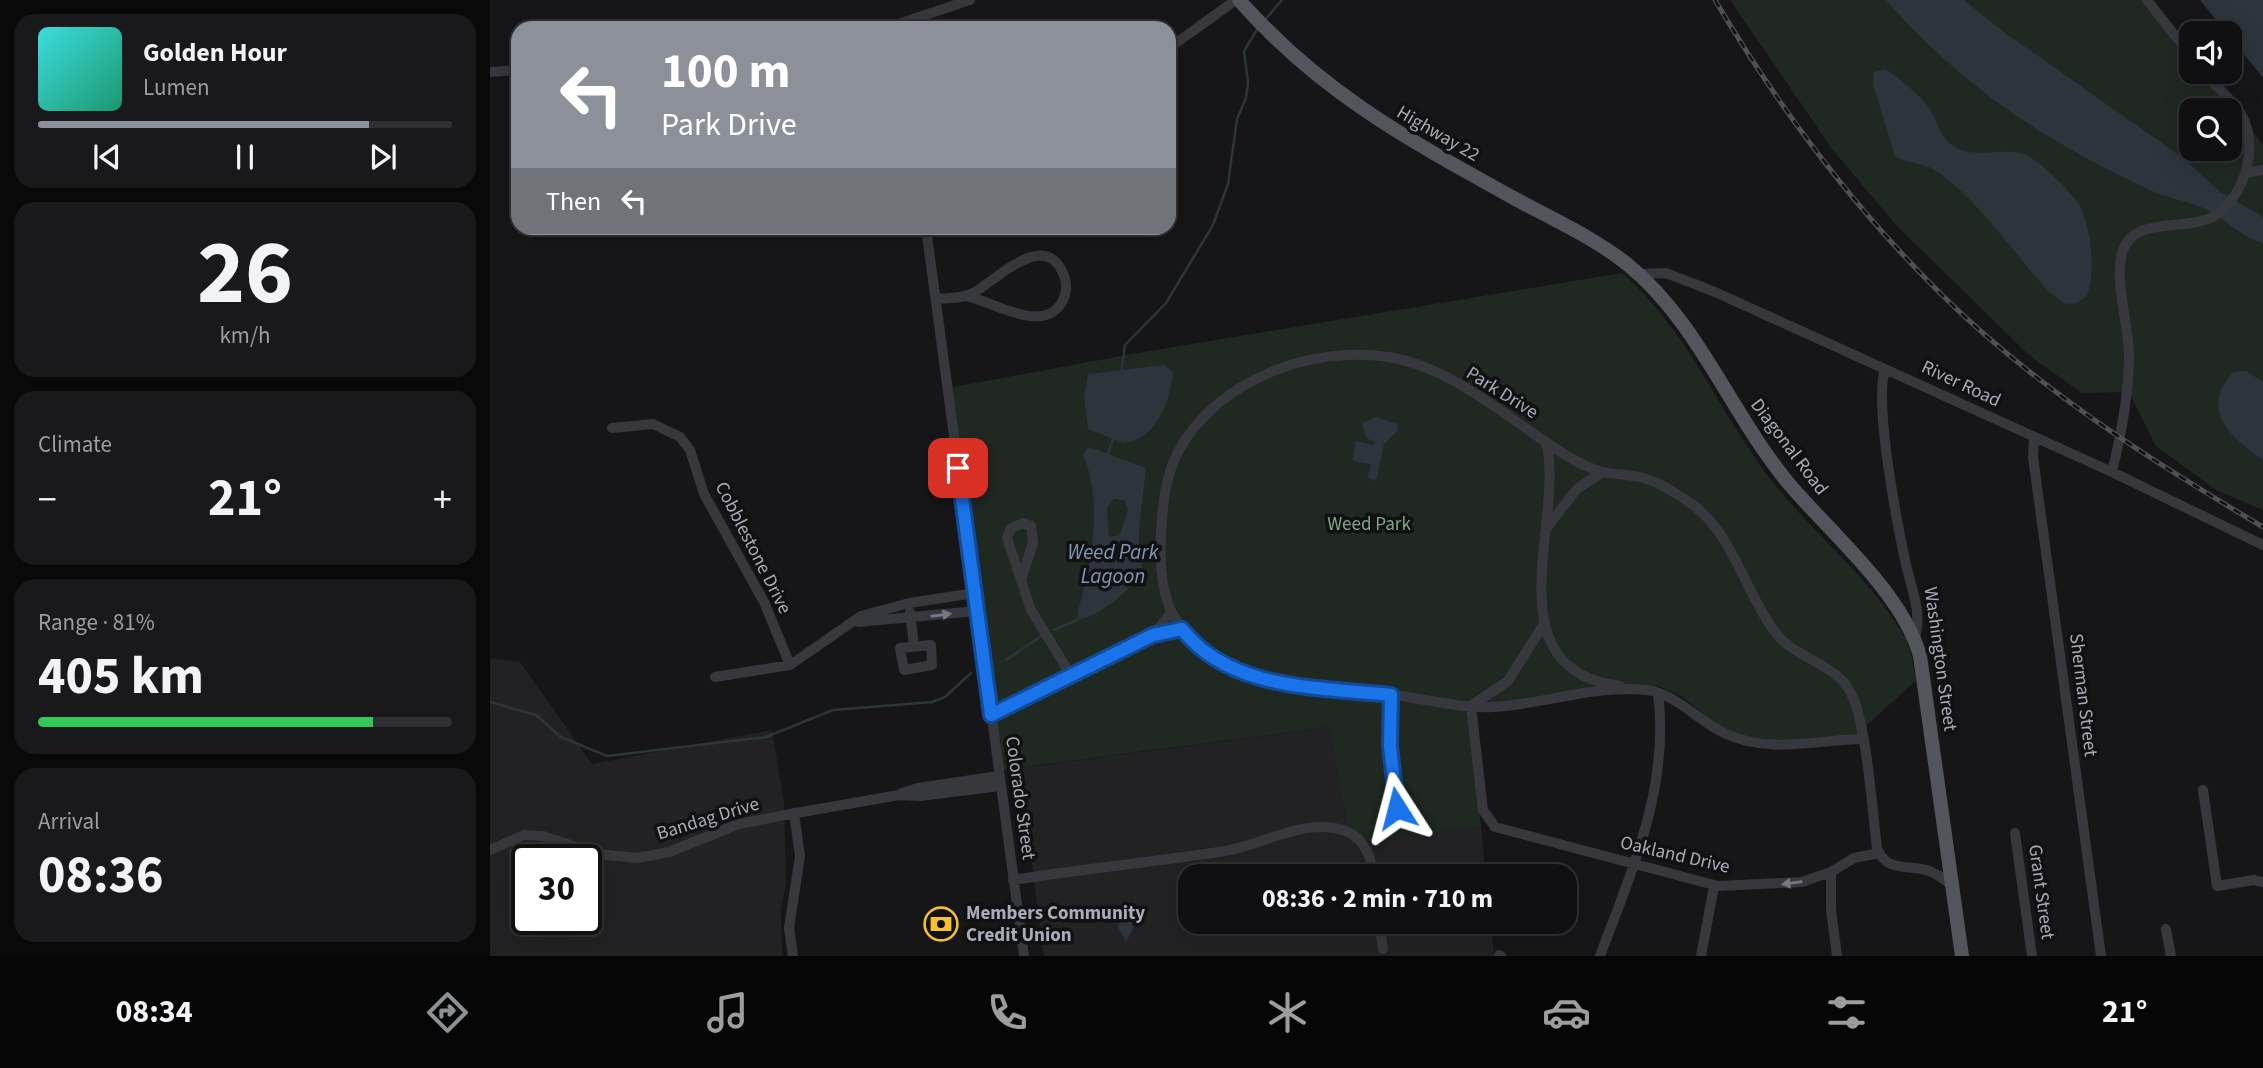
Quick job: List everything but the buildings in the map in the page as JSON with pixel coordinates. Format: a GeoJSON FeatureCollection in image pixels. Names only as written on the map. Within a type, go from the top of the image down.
{"type":"FeatureCollection","features":[{"type":"Feature","properties":{"kind":"main road","name":"Highway 22"},"geometry":{"type":"LineString","coordinates":[[1238,0],[1305,66],[1357,107],[1409,141],[1603,248],[1639,274]]}},
{"type":"Feature","properties":{"kind":"main road","name":"Diagonal Road"},"geometry":{"type":"LineString","coordinates":[[1639,274],[1680,320],[1739,415],[1787,481],[1894,602],[1915,638]]}},
{"type":"Feature","properties":{"kind":"main road","name":"Washington Street"},"geometry":{"type":"LineString","coordinates":[[1915,638],[1962,956]]}},
{"type":"Feature","properties":{"kind":"street"},"geometry":{"type":"LineString","coordinates":[[909,21],[970,0]]}},
{"type":"Feature","properties":{"kind":"street"},"geometry":{"type":"LineString","coordinates":[[1176,43],[1238,0]]}},
{"type":"Feature","properties":{"kind":"street"},"geometry":{"type":"LineString","coordinates":[[2147,0],[2179,41]]}},
{"type":"Feature","properties":{"kind":"street"},"geometry":{"type":"LineString","coordinates":[[490,72],[511,70]]}},
{"type":"Feature","properties":{"kind":"street"},"geometry":{"type":"LineString","coordinates":[[2112,472],[2121,438],[2129,366],[2121,279],[2121,258],[2126,244],[2145,229],[2193,224],[2214,216],[2235,194],[2246,173],[2249,145],[2244,120],[2213,84]]}},
{"type":"Feature","properties":{"kind":"street"},"geometry":{"type":"LineString","coordinates":[[2246,173],[2263,170]]}},
{"type":"Feature","properties":{"kind":"street","name":"Colorado Street"},"geometry":{"type":"LineString","coordinates":[[927,235],[1024,956]]}},
{"type":"Feature","properties":{"kind":"street"},"geometry":{"type":"LineString","coordinates":[[936,299],[966,296],[1026,316],[1042,316],[1059,307],[1064,298],[1066,281],[1061,269],[1051,260],[1032,256],[1018,261],[966,296]]}},
{"type":"Feature","properties":{"kind":"street","name":"River Road"},"geometry":{"type":"LineString","coordinates":[[1639,274],[1655,271],[1683,279],[2112,472],[2263,545]]}},
{"type":"Feature","properties":{"kind":"street","name":"Park Drive"},"geometry":{"type":"LineString","coordinates":[[1862,739],[1792,746],[1754,743],[1725,733],[1658,692],[1629,689],[1507,706],[1471,706],[1285,683],[1254,676],[1216,659],[1182,629],[1171,611],[1164,587],[1160,546],[1164,493],[1174,461],[1188,436],[1212,411],[1256,380],[1284,367],[1320,356],[1338,354],[1400,360],[1450,380],[1546,442],[1602,472],[1654,482],[1689,502],[1709,520],[1775,633],[1791,648],[1844,683],[1856,708],[1862,739],[1879,853]]}},
{"type":"Feature","properties":{"kind":"street","name":"Washington Street"},"geometry":{"type":"LineString","coordinates":[[1885,369],[1881,382],[1884,424],[1903,549],[1919,620],[1915,638]]}},
{"type":"Feature","properties":{"kind":"street","name":"Cobblestone Drive"},"geometry":{"type":"LineString","coordinates":[[612,428],[653,424],[680,437],[690,450],[704,494],[764,602],[790,665]]}},
{"type":"Feature","properties":{"kind":"street","name":"Sherman Street"},"geometry":{"type":"LineString","coordinates":[[2034,438],[2032,457],[2101,956]]}},
{"type":"Feature","properties":{"kind":"street"},"geometry":{"type":"LineString","coordinates":[[1546,442],[1551,477],[1543,555],[1545,622],[1552,645],[1574,670],[1599,681],[1629,689]]}},
{"type":"Feature","properties":{"kind":"street"},"geometry":{"type":"LineString","coordinates":[[1546,530],[1577,489],[1602,472]]}},
{"type":"Feature","properties":{"kind":"street"},"geometry":{"type":"LineString","coordinates":[[1021,580],[1034,535],[1031,526],[1023,523],[1012,528],[1007,538],[1021,580],[1031,610],[1072,677]]}},
{"type":"Feature","properties":{"kind":"street"},"geometry":{"type":"LineString","coordinates":[[715,677],[790,665],[861,616],[909,603],[975,593]]}},
{"type":"Feature","properties":{"kind":"street"},"geometry":{"type":"LineString","coordinates":[[909,603],[914,646]]}},
{"type":"Feature","properties":{"kind":"street"},"geometry":{"type":"LineString","coordinates":[[855,622],[977,611]]}},
{"type":"Feature","properties":{"kind":"street"},"geometry":{"type":"LineString","coordinates":[[1153,635],[1171,611]]}},
{"type":"Feature","properties":{"kind":"street"},"geometry":{"type":"LineString","coordinates":[[1471,706],[1500,689],[1519,666],[1545,622]]}},
{"type":"Feature","properties":{"kind":"street"},"geometry":{"type":"LineString","coordinates":[[991,715],[1153,635],[1182,629]]}},
{"type":"Feature","properties":{"kind":"street"},"geometry":{"type":"LineString","coordinates":[[1500,689],[1507,706]]}},
{"type":"Feature","properties":{"kind":"street"},"geometry":{"type":"LineString","coordinates":[[1600,956],[1635,864],[1659,773],[1661,726],[1658,692]]}},
{"type":"Feature","properties":{"kind":"street"},"geometry":{"type":"LineString","coordinates":[[1391,695],[1390,746],[1397,808]]}},
{"type":"Feature","properties":{"kind":"street","name":"Oakland Drive"},"geometry":{"type":"LineString","coordinates":[[1471,706],[1485,816],[1496,827],[1714,886],[1802,882],[1831,872],[1854,858],[1879,853]]}},
{"type":"Feature","properties":{"kind":"street","name":"Bandag Drive"},"geometry":{"type":"LineString","coordinates":[[490,850],[524,835],[543,836],[597,854],[637,858],[668,852],[740,824],[899,795],[920,796],[1000,781]]}},
{"type":"Feature","properties":{"kind":"street"},"geometry":{"type":"LineString","coordinates":[[2203,790],[2217,886],[2253,880],[2263,882]]}},
{"type":"Feature","properties":{"kind":"street"},"geometry":{"type":"LineString","coordinates":[[793,956],[789,928],[800,856],[794,813]]}},
{"type":"Feature","properties":{"kind":"street"},"geometry":{"type":"LineString","coordinates":[[1013,880],[1226,850],[1272,835],[1327,827],[1345,831],[1360,840],[1370,855],[1372,864]]}},
{"type":"Feature","properties":{"kind":"street","name":"Grant Street"},"geometry":{"type":"LineString","coordinates":[[2015,833],[2032,956]]}},
{"type":"Feature","properties":{"kind":"street"},"geometry":{"type":"LineString","coordinates":[[1879,853],[1890,864],[1930,871],[1953,886]]}},
{"type":"Feature","properties":{"kind":"street"},"geometry":{"type":"LineString","coordinates":[[1831,872],[1831,910],[1837,956]]}},
{"type":"Feature","properties":{"kind":"street"},"geometry":{"type":"LineString","coordinates":[[1701,956],[1714,886]]}},
{"type":"Feature","properties":{"kind":"street"},"geometry":{"type":"LineString","coordinates":[[2166,929],[2171,956]]}},
{"type":"Feature","properties":{"kind":"street"},"geometry":{"type":"LineString","coordinates":[[1381,934],[1383,949]]}},
{"type":"Feature","properties":{"kind":"shaded area"},"geometry":{"type":"Polygon","coordinates":[[[490,658],[520,662],[592,764],[772,730],[784,803],[786,884],[781,910],[782,956],[490,956],[490,658]]]}},
{"type":"Feature","properties":{"kind":"shaded area"},"geometry":{"type":"Polygon","coordinates":[[[1331,727],[1347,825],[1404,835],[1481,826],[1485,864],[1178,864],[1178,934],[1492,934],[1494,956],[1044,956],[1019,768],[1331,727]]]}},
{"type":"Feature","properties":{"kind":"green space"},"geometry":{"type":"Polygon","coordinates":[[[1730,0],[2148,0],[2179,38],[2179,84],[2216,84],[2227,98],[2179,98],[2179,161],[2242,161],[2242,118],[2263,145],[2263,510],[2216,490],[2156,446],[2129,392],[2082,393],[2030,356],[1896,225],[1832,149],[1730,0]]]}},
{"type":"Feature","properties":{"kind":"green space","name":"Weed Park"},"geometry":{"type":"Polygon","coordinates":[[[1622,273],[1665,318],[1768,476],[1873,592],[1906,639],[1916,680],[1854,737],[1787,744],[1751,739],[1717,726],[1683,697],[1658,686],[1468,713],[1481,826],[1366,839],[1347,825],[1330,727],[1000,770],[948,388],[1132,354],[1622,273]]]}},
{"type":"Feature","properties":{"kind":"water"},"geometry":{"type":"Polygon","coordinates":[[[1886,0],[1964,0],[2001,30],[2179,155],[2179,161],[2186,161],[2220,192],[2263,217],[2263,243],[2248,237],[2203,208],[2148,189],[2039,131],[1975,85],[1915,31],[1886,0]]]}},
{"type":"Feature","properties":{"kind":"water"},"geometry":{"type":"Polygon","coordinates":[[[2200,0],[2263,0],[2263,78],[2242,52],[2242,21],[2217,21],[2200,0]]]}},
{"type":"Feature","properties":{"kind":"water"},"geometry":{"type":"Polygon","coordinates":[[[1886,69],[1924,102],[1942,134],[1955,147],[1980,153],[2023,154],[2046,169],[2071,194],[2085,217],[2090,240],[2092,265],[2086,297],[2076,303],[2065,304],[2049,292],[1983,214],[1954,185],[1934,169],[1895,156],[1873,84],[1874,72],[1886,69]]]}},
{"type":"Feature","properties":{"kind":"water"},"geometry":{"type":"Polygon","coordinates":[[[1164,365],[1173,372],[1172,383],[1160,417],[1145,435],[1124,443],[1088,429],[1084,397],[1088,374],[1164,365]]]}},
{"type":"Feature","properties":{"kind":"water"},"geometry":{"type":"Polygon","coordinates":[[[2246,371],[2263,382],[2263,460],[2230,432],[2219,410],[2223,386],[2233,372],[2246,371]]]}},
{"type":"Feature","properties":{"kind":"water"},"geometry":{"type":"Polygon","coordinates":[[[1376,417],[1397,424],[1398,430],[1384,444],[1376,481],[1367,478],[1371,464],[1352,461],[1356,441],[1373,445],[1375,442],[1366,438],[1362,423],[1376,417]]]}},
{"type":"Feature","properties":{"kind":"water","name":"Weed Park Lagoon"},"geometry":{"type":"Polygon","coordinates":[[[1089,447],[1146,468],[1139,530],[1142,565],[1140,573],[1117,599],[1096,614],[1079,619],[1078,611],[1091,552],[1094,512],[1093,492],[1083,454],[1089,447]],[[1114,499],[1107,508],[1109,537],[1120,535],[1128,509],[1124,500],[1114,499]]]}},
{"type":"Feature","properties":{"kind":"water"},"geometry":{"type":"Polygon","coordinates":[[[1129,908],[1133,929],[1126,942],[1118,927],[1121,913],[1129,908]]]}},
{"type":"Feature","properties":{"kind":"waterway"},"geometry":{"type":"LineString","coordinates":[[1264,21],[1282,0]]}},
{"type":"Feature","properties":{"kind":"waterway"},"geometry":{"type":"LineString","coordinates":[[1122,369],[1125,345],[1166,303],[1213,225],[1228,184],[1237,119],[1246,98],[1248,83],[1244,51],[1258,28]]}},
{"type":"Feature","properties":{"kind":"waterway"},"geometry":{"type":"LineString","coordinates":[[1108,454],[1113,439]]}},
{"type":"Feature","properties":{"kind":"waterway"},"geometry":{"type":"LineString","coordinates":[[1054,630],[1079,619]]}},
{"type":"Feature","properties":{"kind":"waterway"},"geometry":{"type":"LineString","coordinates":[[1006,660],[1040,637]]}},
{"type":"Feature","properties":{"kind":"waterway"},"geometry":{"type":"LineString","coordinates":[[490,702],[536,715],[561,737],[607,756],[766,737],[833,710],[932,702],[945,697],[971,673]]}},
{"type":"Feature","properties":{"kind":"railway"},"geometry":{"type":"LineString","coordinates":[[1715,0],[1764,78],[1819,154],[1878,227],[1941,294],[1977,328],[2054,391],[2136,448],[2263,527]]}},
{"type":"Feature","properties":{"kind":"place","name":"Members Community Credit Union"},"geometry":{"type":"Point","coordinates":[941,924]}},
{"type":"Feature","properties":{"kind":"route"},"geometry":{"type":"LineString","coordinates":[[958,468],[991,715],[1081,673],[1153,635],[1182,629],[1205,652],[1232,668],[1254,676],[1295,685],[1391,695],[1390,746],[1397,808]]}}]}
